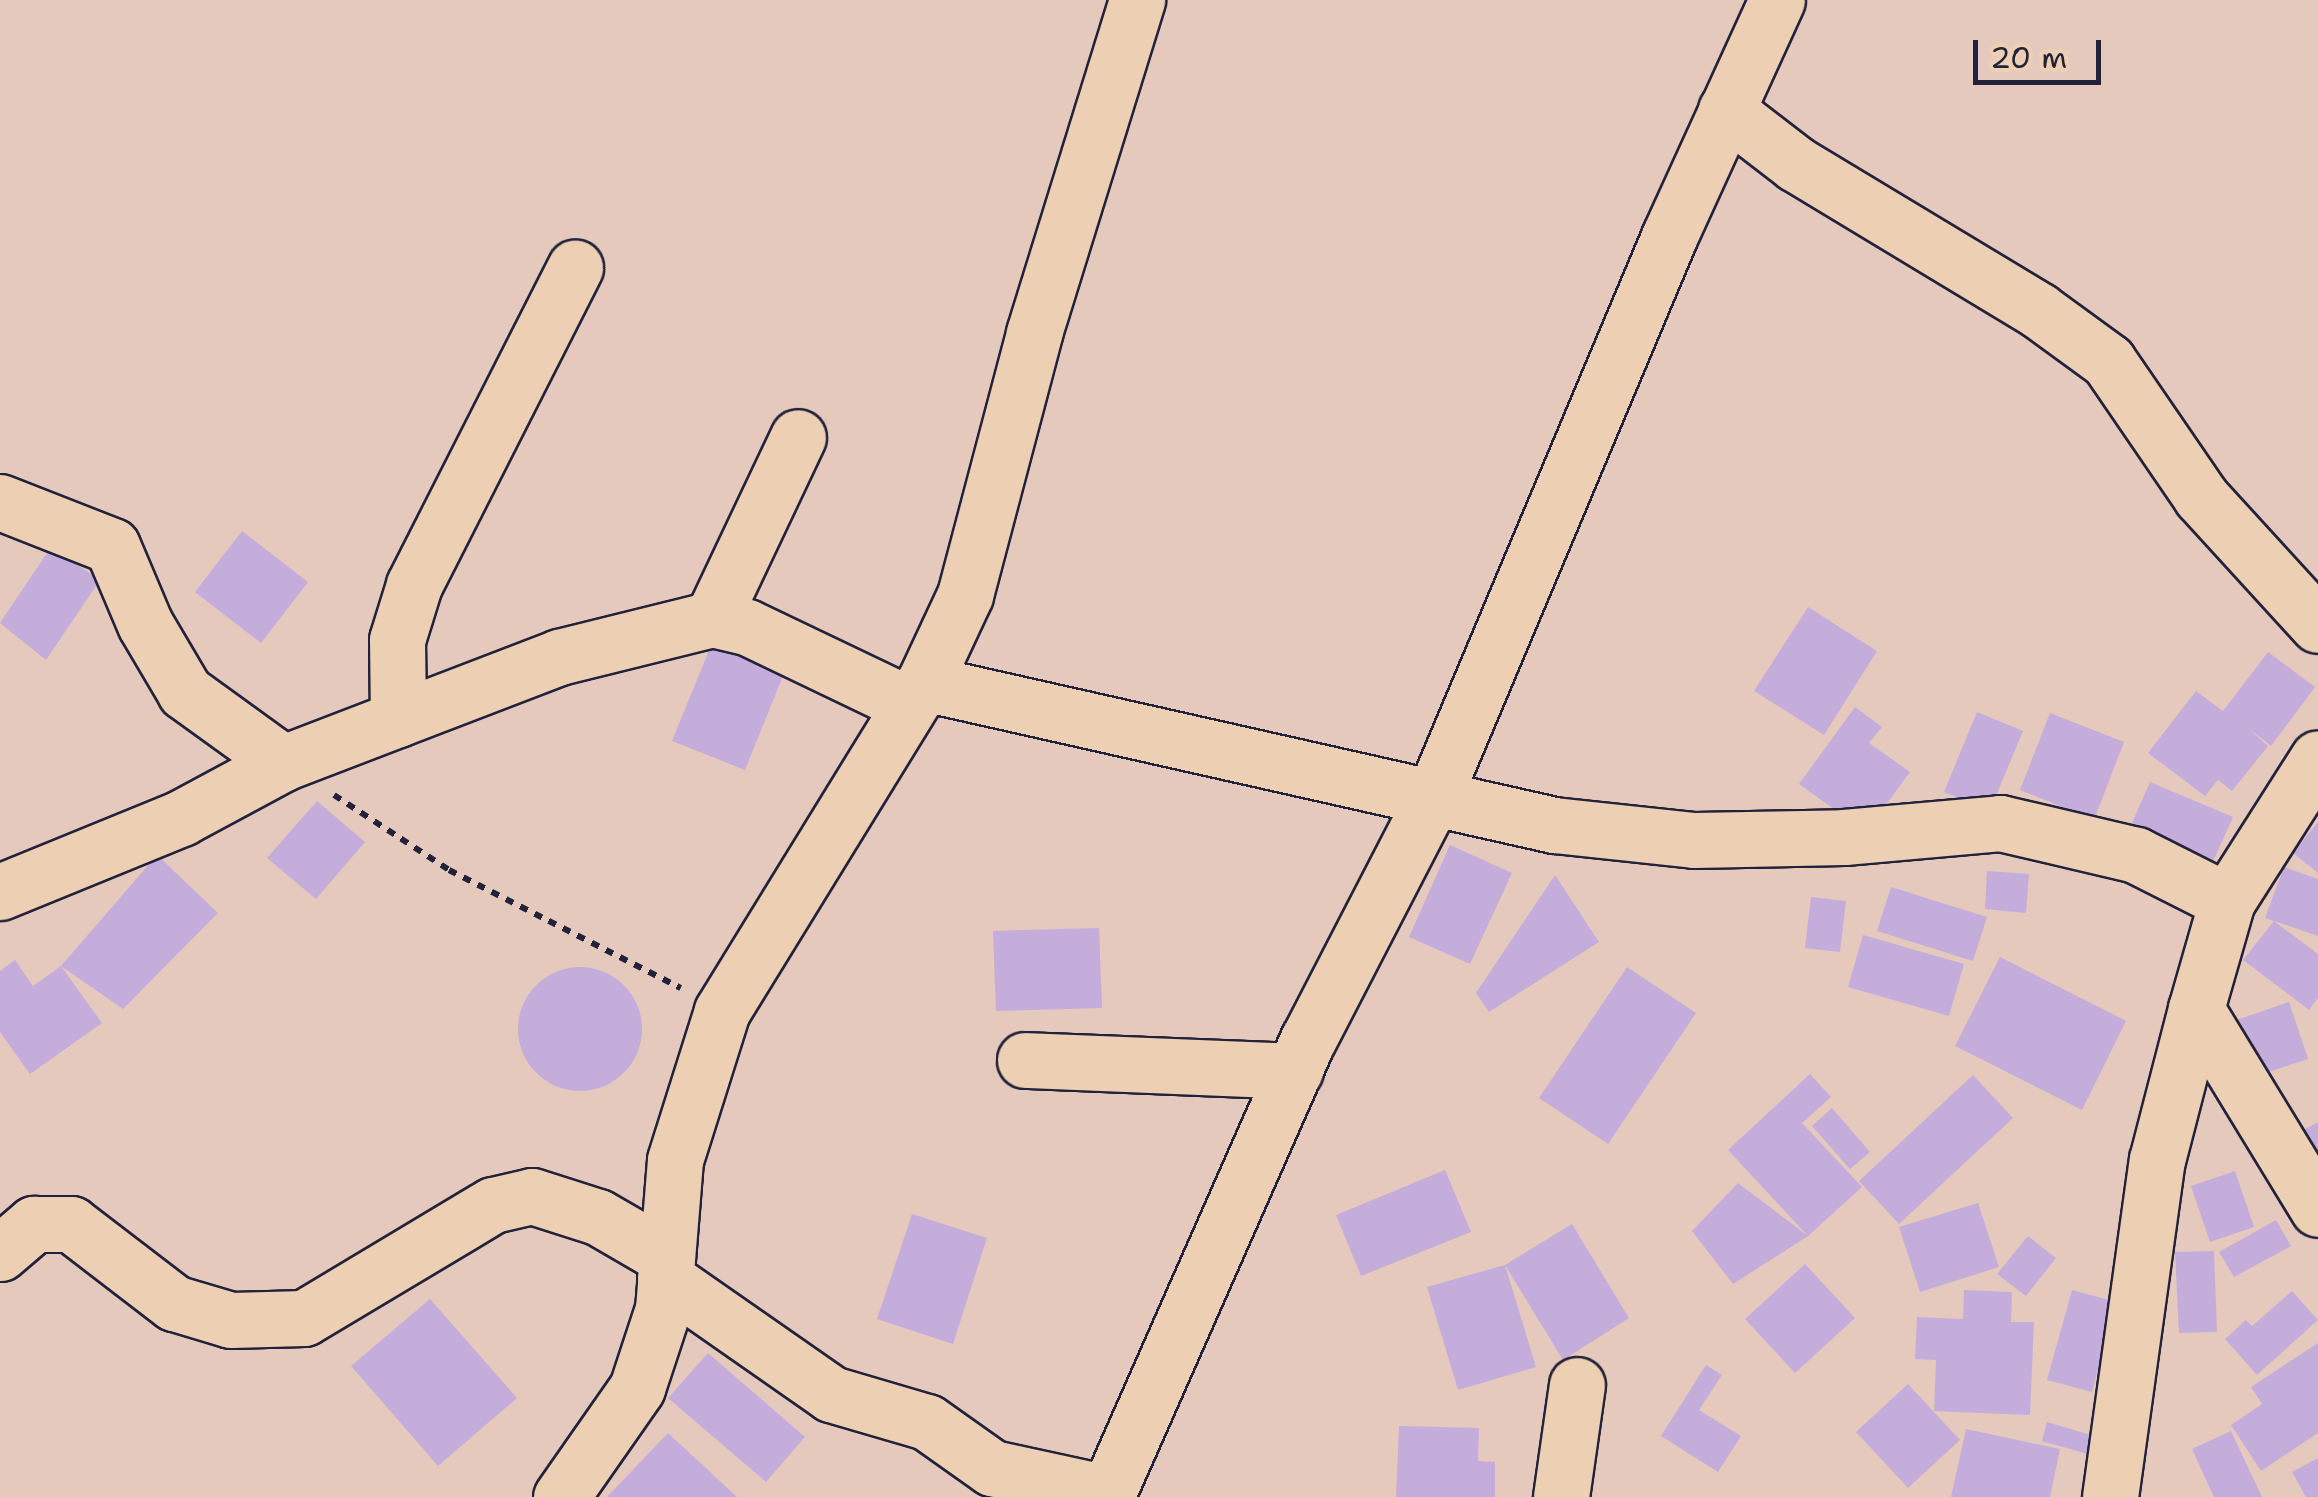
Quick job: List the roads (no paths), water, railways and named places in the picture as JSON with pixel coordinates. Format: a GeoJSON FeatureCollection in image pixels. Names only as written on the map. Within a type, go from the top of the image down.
{"type":"FeatureCollection","features":[{"type":"Feature","properties":{"kind":"street"},"geometry":{"type":"LineString","coordinates":[[562,1497],[636,1388],[663,1309],[674,1160],[722,1011],[916,693],[965,595],[1034,333],[1137,0]]}},
{"type":"Feature","properties":{"kind":"street"},"geometry":{"type":"LineString","coordinates":[[0,1253],[34,1224],[71,1224],[174,1303],[231,1320],[304,1318],[492,1206],[532,1196],[598,1217],[831,1394],[927,1422],[992,1468],[1107,1495],[1295,1072],[1433,798],[1726,110],[1777,0]]}},
{"type":"Feature","properties":{"kind":"street"},"geometry":{"type":"LineString","coordinates":[[1726,110],[1796,164],[2038,310],[2108,361],[2200,497],[2318,625]]}},
{"type":"Feature","properties":{"kind":"street"},"geometry":{"type":"LineString","coordinates":[[398,719],[397,640],[414,585],[575,268]]}},
{"type":"Feature","properties":{"kind":"street"},"geometry":{"type":"LineString","coordinates":[[712,619],[798,437]]}},
{"type":"Feature","properties":{"kind":"street"},"geometry":{"type":"LineString","coordinates":[[0,502],[112,546],[144,624],[186,692],[291,761]]}},
{"type":"Feature","properties":{"kind":"street"},"geometry":{"type":"LineString","coordinates":[[0,892],[180,818],[291,761],[559,657],[712,619],[746,627],[916,693],[1554,824],[1694,840],[1844,837],[2000,823],[2136,855],[2227,901]]}},
{"type":"Feature","properties":{"kind":"street"},"geometry":{"type":"LineString","coordinates":[[2110,1497],[2158,1160],[2196,1009],[2227,901],[2318,758]]}},
{"type":"Feature","properties":{"kind":"street"},"geometry":{"type":"LineString","coordinates":[[2196,1009],[2318,1209]]}},
{"type":"Feature","properties":{"kind":"street"},"geometry":{"type":"LineString","coordinates":[[1025,1060],[1295,1072]]}},
{"type":"Feature","properties":{"kind":"street"},"geometry":{"type":"LineString","coordinates":[[1561,1497],[1576,1384]]}}]}
